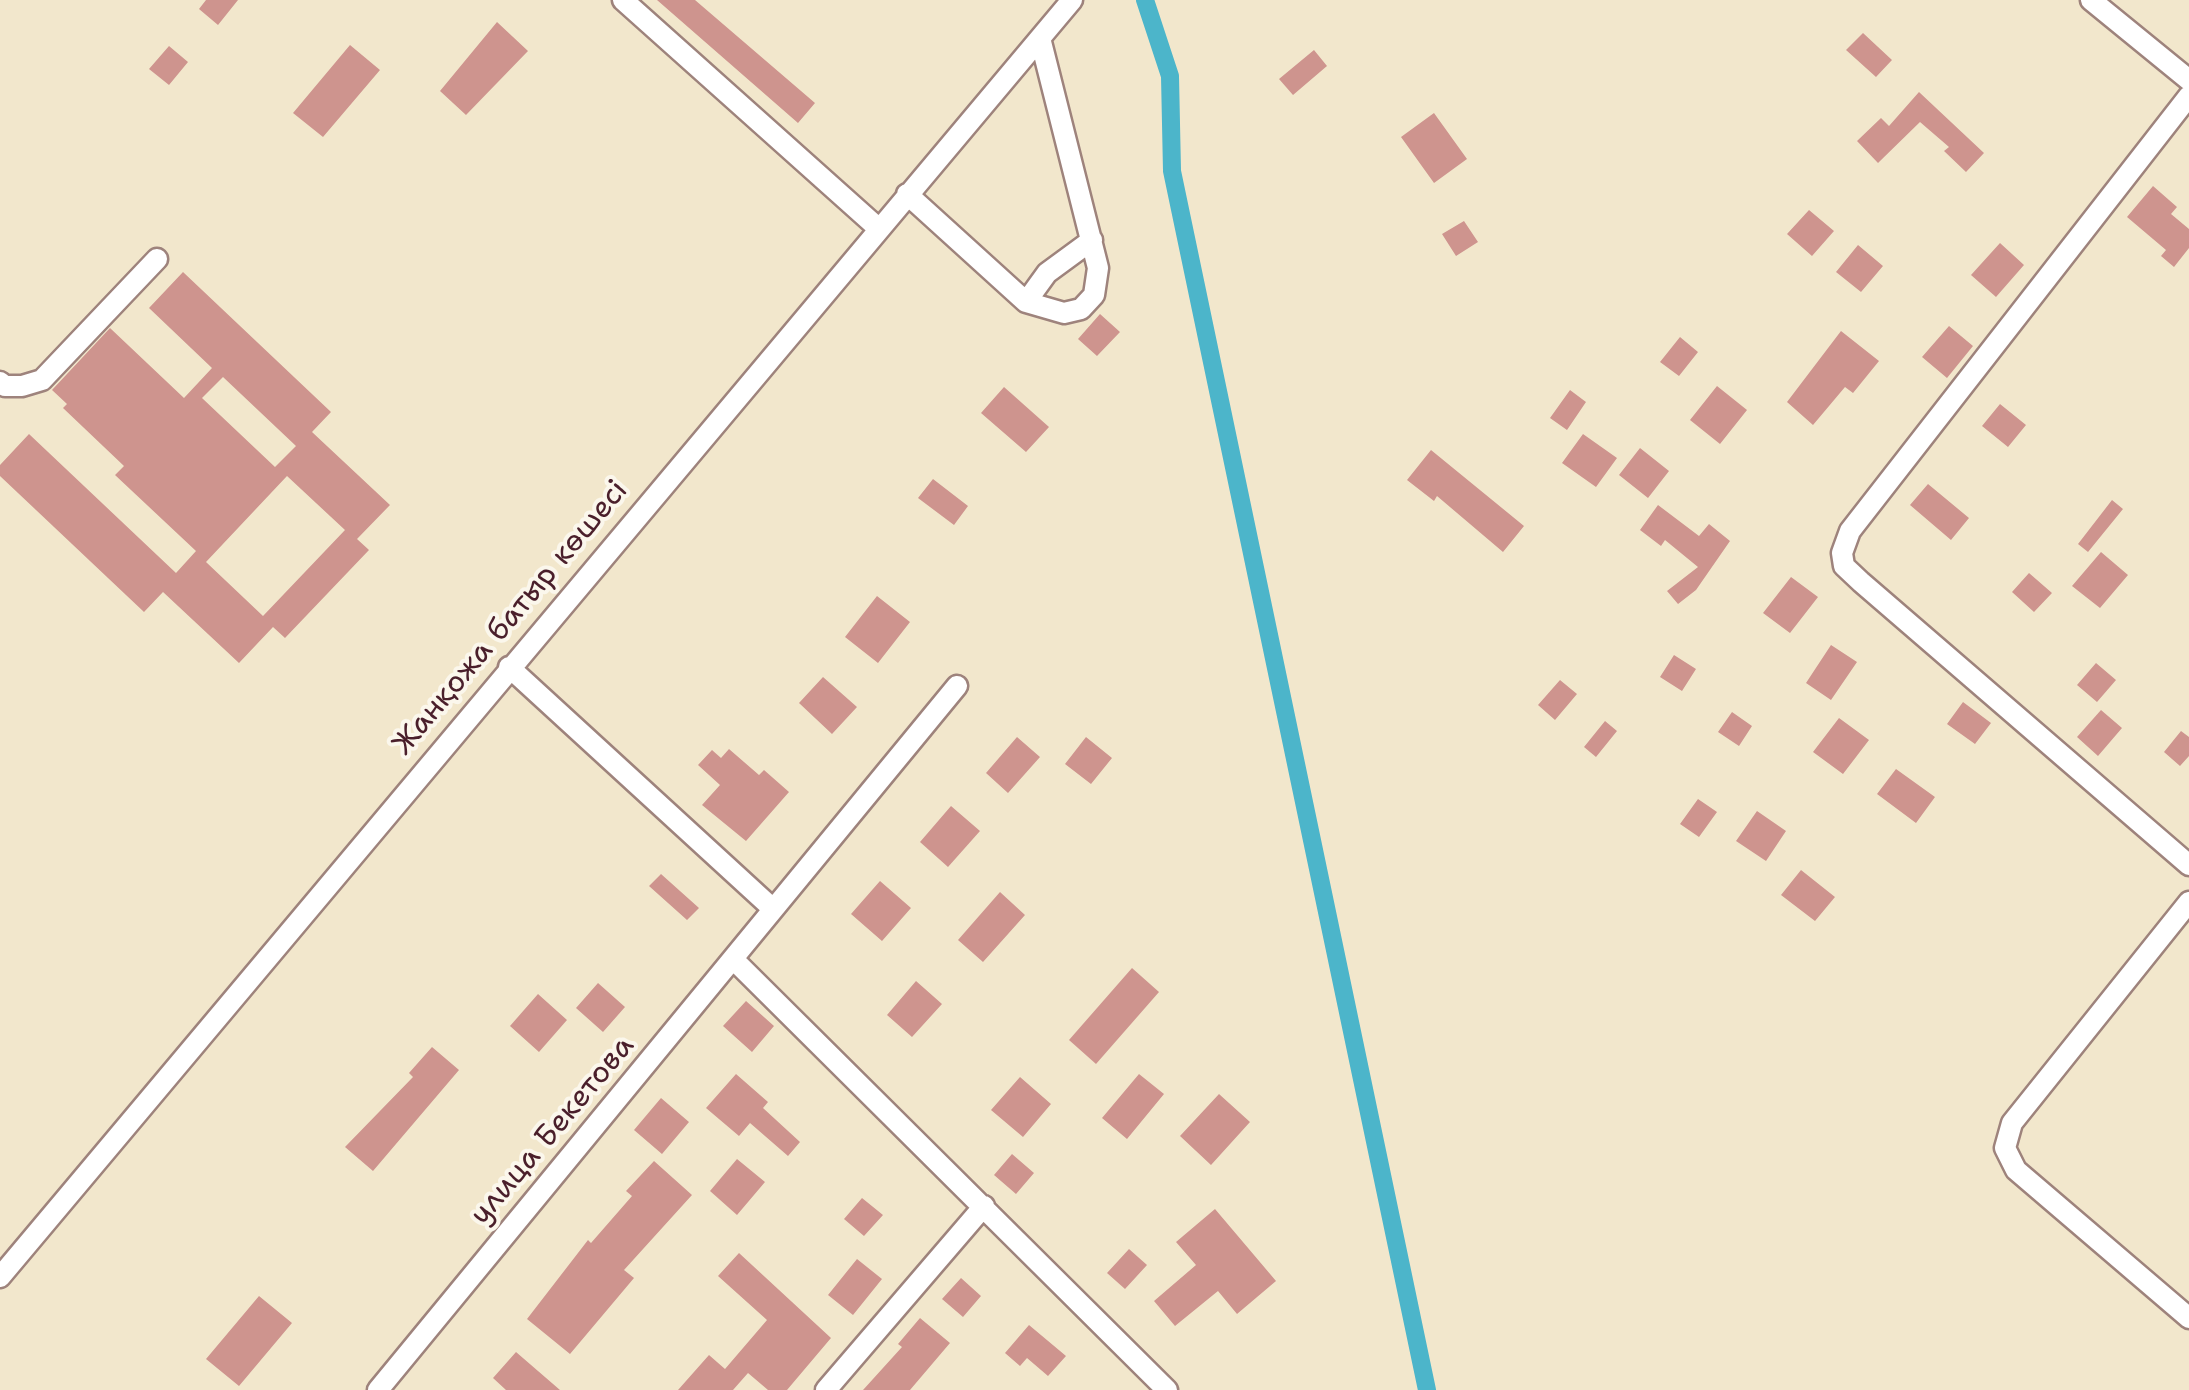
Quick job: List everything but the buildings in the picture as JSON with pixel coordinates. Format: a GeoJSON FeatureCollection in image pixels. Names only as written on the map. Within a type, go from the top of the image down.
{"type":"FeatureCollection","features":[{"type":"Feature","properties":{"kind":"street"},"geometry":{"type":"LineString","coordinates":[[623,0],[878,228]]}},
{"type":"Feature","properties":{"kind":"street","name":"Жанқожа батыр көшесі"},"geometry":{"type":"LineString","coordinates":[[3,1267],[1072,0]]}},
{"type":"Feature","properties":{"kind":"street"},"geometry":{"type":"LineString","coordinates":[[2097,2],[2189,80]]}},
{"type":"Feature","properties":{"kind":"street"},"geometry":{"type":"LineString","coordinates":[[907,194],[1026,302],[1064,313],[1081,308],[1099,281],[1040,38]]}},
{"type":"Feature","properties":{"kind":"street"},"geometry":{"type":"LineString","coordinates":[[2189,96],[1850,531],[1842,553],[1844,566],[1861,582],[2189,865]]}},
{"type":"Feature","properties":{"kind":"street"},"geometry":{"type":"LineString","coordinates":[[1026,302],[1047,273],[1092,240]]}},
{"type":"Feature","properties":{"kind":"street"},"geometry":{"type":"LineString","coordinates":[[0,382],[5,386],[22,386],[42,380],[157,259]]}},
{"type":"Feature","properties":{"kind":"street"},"geometry":{"type":"LineString","coordinates":[[510,666],[772,908]]}},
{"type":"Feature","properties":{"kind":"street","name":"улица Бекетова"},"geometry":{"type":"LineString","coordinates":[[378,1390],[957,686]]}},
{"type":"Feature","properties":{"kind":"street"},"geometry":{"type":"LineString","coordinates":[[2189,902],[2012,1123],[2005,1148],[2016,1170],[2189,1318]]}},
{"type":"Feature","properties":{"kind":"street"},"geometry":{"type":"LineString","coordinates":[[734,960],[1166,1390]]}},
{"type":"Feature","properties":{"kind":"street"},"geometry":{"type":"LineString","coordinates":[[826,1390],[984,1206]]}},
{"type":"Feature","properties":{"kind":"waterway"},"geometry":{"type":"LineString","coordinates":[[1145,0],[1170,76],[1172,171],[1427,1390]]}}]}
